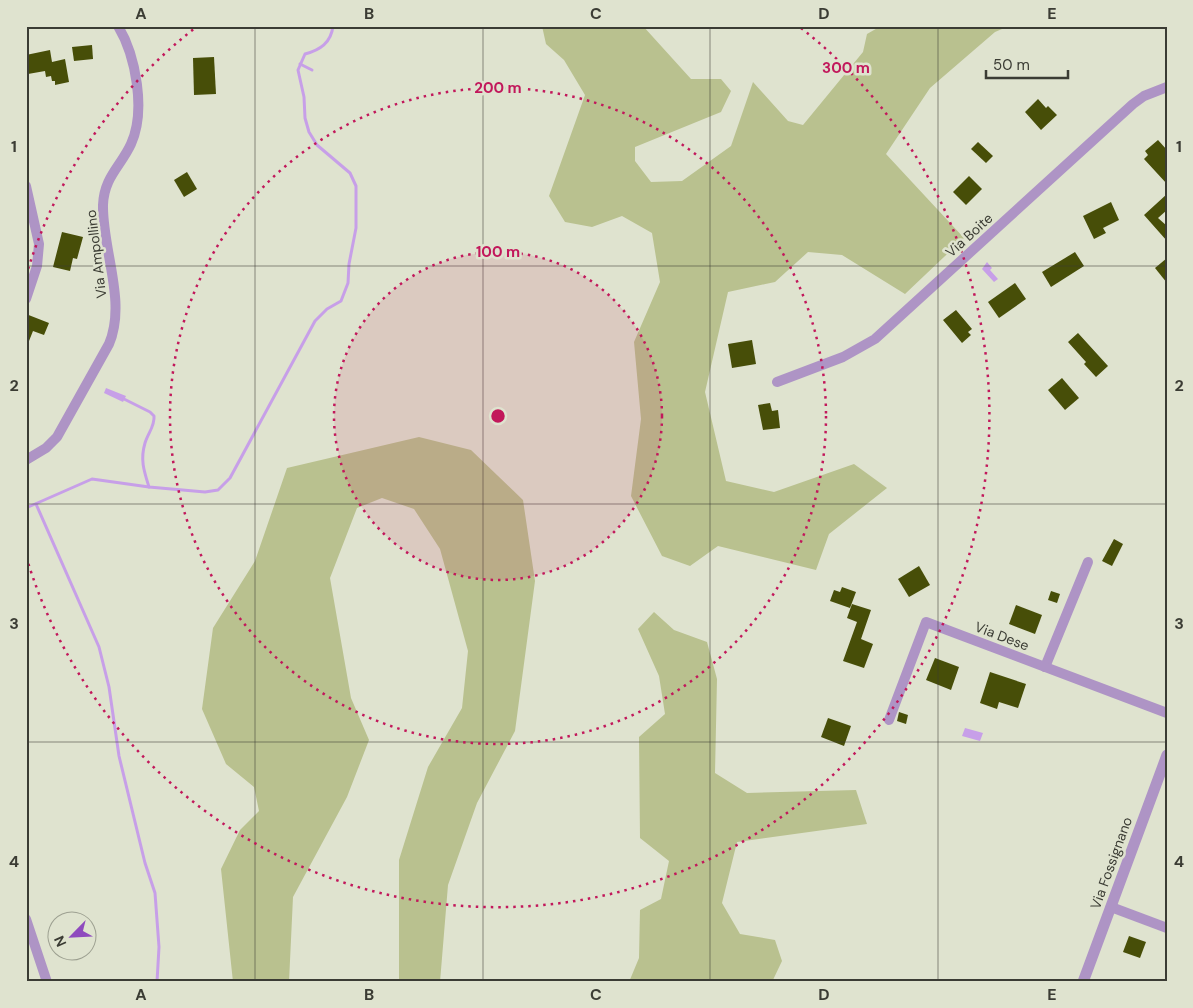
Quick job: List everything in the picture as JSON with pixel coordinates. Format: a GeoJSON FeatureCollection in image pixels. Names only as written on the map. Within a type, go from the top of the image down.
{"type":"FeatureCollection","features":[{"type":"Feature","properties":{"kind":"street","name":"Via Ampollino"},"geometry":{"type":"LineString","coordinates":[[26,460],[46,448],[57,437],[112,337],[115,305],[105,233],[105,189],[112,174],[125,155],[134,136],[138,120],[134,65],[128,45],[118,26]]}},
{"type":"Feature","properties":{"kind":"street","name":"Via Boite"},"geometry":{"type":"LineString","coordinates":[[777,382],[842,357],[875,339],[1133,104],[1144,96],[1167,87]]}},
{"type":"Feature","properties":{"kind":"street"},"geometry":{"type":"LineString","coordinates":[[26,186],[39,244],[37,266],[26,299]]}},
{"type":"Feature","properties":{"kind":"street"},"geometry":{"type":"LineString","coordinates":[[1045,667],[1088,562]]}},
{"type":"Feature","properties":{"kind":"street","name":"Via Dese"},"geometry":{"type":"LineString","coordinates":[[889,720],[926,622],[1167,713]]}},
{"type":"Feature","properties":{"kind":"street","name":"Via Fossignano"},"geometry":{"type":"LineString","coordinates":[[1083,982],[1167,755]]}},
{"type":"Feature","properties":{"kind":"street"},"geometry":{"type":"LineString","coordinates":[[1111,907],[1167,928]]}},
{"type":"Feature","properties":{"kind":"street"},"geometry":{"type":"LineString","coordinates":[[26,919],[47,982]]}},
{"type":"Feature","properties":{"kind":"green space"},"geometry":{"type":"Polygon","coordinates":[[[542,26],[643,26],[691,79],[721,79],[731,91],[721,112],[635,147],[635,161],[651,182],[682,181],[731,146],[753,82],[788,121],[803,125],[863,52],[867,34],[881,26],[1009,26],[995,32],[930,88],[886,154],[964,238],[905,294],[842,255],[808,252],[775,282],[728,292],[705,392],[726,481],[774,492],[854,464],[887,488],[829,534],[816,570],[718,546],[690,566],[662,556],[631,496],[641,419],[634,342],[660,282],[652,233],[622,216],[592,227],[565,222],[549,196],[585,95],[564,60],[546,44],[542,26]]]}},
{"type":"Feature","properties":{"kind":"green space"},"geometry":{"type":"Polygon","coordinates":[[[419,437],[471,450],[523,500],[535,581],[515,731],[477,803],[448,885],[440,982],[399,982],[399,860],[428,767],[462,708],[468,651],[440,549],[414,509],[382,498],[357,508],[330,578],[351,698],[369,740],[347,797],[293,897],[289,982],[233,982],[221,869],[240,830],[259,811],[254,787],[226,764],[202,709],[213,628],[255,561],[287,468],[419,437]]]}},
{"type":"Feature","properties":{"kind":"green space"},"geometry":{"type":"Polygon","coordinates":[[[654,612],[674,630],[707,642],[717,679],[715,773],[747,793],[856,790],[867,824],[737,842],[722,903],[740,934],[775,940],[782,961],[772,982],[629,982],[639,958],[640,910],[661,899],[669,861],[640,838],[639,737],[665,714],[659,676],[638,629],[654,612]]]}},
{"type":"Feature","properties":{"kind":"shaded area"},"geometry":{"type":"Polygon","coordinates":[[[987,262],[992,268],[990,270],[998,279],[994,282],[982,269],[987,262]]]}},
{"type":"Feature","properties":{"kind":"shaded area"},"geometry":{"type":"Polygon","coordinates":[[[106,388],[126,396],[123,402],[104,393],[106,388]]]}},
{"type":"Feature","properties":{"kind":"shaded area"},"geometry":{"type":"Polygon","coordinates":[[[965,728],[983,733],[980,741],[962,736],[965,728]]]}},
{"type":"Feature","properties":{"kind":"building"},"geometry":{"type":"Polygon","coordinates":[[[92,45],[93,59],[74,61],[72,47],[92,45]]]}},
{"type":"Feature","properties":{"kind":"building"},"geometry":{"type":"Polygon","coordinates":[[[50,50],[52,62],[65,59],[69,82],[55,85],[55,81],[52,81],[51,76],[46,77],[45,71],[28,74],[26,55],[50,50]]]}},
{"type":"Feature","properties":{"kind":"building"},"geometry":{"type":"Polygon","coordinates":[[[214,57],[216,94],[194,95],[193,58],[214,57]]]}},
{"type":"Feature","properties":{"kind":"building"},"geometry":{"type":"Polygon","coordinates":[[[1038,99],[1046,108],[1048,106],[1057,115],[1041,130],[1025,112],[1038,99]]]}},
{"type":"Feature","properties":{"kind":"building"},"geometry":{"type":"Polygon","coordinates":[[[1158,140],[1167,150],[1167,184],[1144,159],[1148,155],[1145,151],[1158,140]]]}},
{"type":"Feature","properties":{"kind":"building"},"geometry":{"type":"Polygon","coordinates":[[[978,142],[993,156],[986,163],[971,149],[978,142]]]}},
{"type":"Feature","properties":{"kind":"building"},"geometry":{"type":"Polygon","coordinates":[[[187,172],[197,189],[184,197],[174,180],[187,172]]]}},
{"type":"Feature","properties":{"kind":"building"},"geometry":{"type":"Polygon","coordinates":[[[969,176],[982,189],[966,205],[953,192],[969,176]]]}},
{"type":"Feature","properties":{"kind":"building"},"geometry":{"type":"Polygon","coordinates":[[[1167,194],[1167,210],[1158,218],[1167,226],[1167,241],[1144,215],[1167,194]]]}},
{"type":"Feature","properties":{"kind":"building"},"geometry":{"type":"Polygon","coordinates":[[[1111,202],[1119,220],[1103,228],[1106,233],[1094,239],[1083,216],[1111,202]]]}},
{"type":"Feature","properties":{"kind":"building"},"geometry":{"type":"Polygon","coordinates":[[[62,232],[83,237],[77,259],[73,258],[70,271],[53,267],[62,232]]]}},
{"type":"Feature","properties":{"kind":"building"},"geometry":{"type":"Polygon","coordinates":[[[1075,252],[1084,266],[1051,287],[1042,272],[1075,252]]]}},
{"type":"Feature","properties":{"kind":"building"},"geometry":{"type":"Polygon","coordinates":[[[1167,258],[1167,283],[1155,268],[1167,258]]]}},
{"type":"Feature","properties":{"kind":"building"},"geometry":{"type":"Polygon","coordinates":[[[1015,283],[1026,299],[999,318],[988,302],[1015,283]]]}},
{"type":"Feature","properties":{"kind":"building"},"geometry":{"type":"Polygon","coordinates":[[[956,310],[972,329],[968,332],[971,335],[962,343],[943,320],[956,310]]]}},
{"type":"Feature","properties":{"kind":"building"},"geometry":{"type":"Polygon","coordinates":[[[26,314],[49,323],[44,335],[33,331],[27,346],[26,314]]]}},
{"type":"Feature","properties":{"kind":"building"},"geometry":{"type":"Polygon","coordinates":[[[1078,333],[1108,366],[1096,377],[1084,364],[1086,362],[1068,342],[1078,333]]]}},
{"type":"Feature","properties":{"kind":"building"},"geometry":{"type":"Polygon","coordinates":[[[752,340],[756,364],[732,368],[728,344],[752,340]]]}},
{"type":"Feature","properties":{"kind":"building"},"geometry":{"type":"Polygon","coordinates":[[[1062,378],[1079,398],[1065,410],[1048,390],[1062,378]]]}},
{"type":"Feature","properties":{"kind":"building"},"geometry":{"type":"Polygon","coordinates":[[[770,403],[772,411],[778,410],[780,428],[763,430],[758,405],[770,403]]]}},
{"type":"Feature","properties":{"kind":"building"},"geometry":{"type":"Polygon","coordinates":[[[1114,539],[1123,544],[1112,566],[1102,561],[1114,539]]]}},
{"type":"Feature","properties":{"kind":"building"},"geometry":{"type":"Polygon","coordinates":[[[919,566],[930,585],[909,597],[898,579],[919,566]]]}},
{"type":"Feature","properties":{"kind":"building"},"geometry":{"type":"Polygon","coordinates":[[[842,587],[856,592],[850,608],[830,601],[834,590],[840,592],[842,587]]]}},
{"type":"Feature","properties":{"kind":"building"},"geometry":{"type":"Polygon","coordinates":[[[1051,591],[1060,594],[1057,603],[1048,600],[1051,591]]]}},
{"type":"Feature","properties":{"kind":"building"},"geometry":{"type":"Polygon","coordinates":[[[852,604],[871,610],[861,639],[873,644],[864,668],[843,661],[857,622],[847,618],[852,604]]]}},
{"type":"Feature","properties":{"kind":"building"},"geometry":{"type":"Polygon","coordinates":[[[1016,605],[1042,615],[1035,634],[1009,624],[1016,605]]]}},
{"type":"Feature","properties":{"kind":"building"},"geometry":{"type":"Polygon","coordinates":[[[935,658],[959,667],[951,690],[926,680],[935,658]]]}},
{"type":"Feature","properties":{"kind":"building"},"geometry":{"type":"Polygon","coordinates":[[[990,672],[1026,684],[1018,708],[999,702],[997,709],[980,703],[990,672]]]}},
{"type":"Feature","properties":{"kind":"building"},"geometry":{"type":"Polygon","coordinates":[[[899,712],[908,715],[906,724],[897,721],[899,712]]]}},
{"type":"Feature","properties":{"kind":"building"},"geometry":{"type":"Polygon","coordinates":[[[828,718],[851,726],[844,746],[821,737],[828,718]]]}},
{"type":"Feature","properties":{"kind":"building"},"geometry":{"type":"Polygon","coordinates":[[[1129,936],[1146,942],[1140,958],[1123,952],[1129,936]]]}},
{"type":"Feature","properties":{"kind":"waterway"},"geometry":{"type":"LineString","coordinates":[[26,508],[92,479],[205,492],[218,490],[230,478],[315,321],[327,309],[341,301],[348,283],[349,264],[356,228],[356,186],[350,173],[317,145],[309,132],[298,70],[305,54],[324,45],[330,37],[333,26]]}},
{"type":"Feature","properties":{"kind":"waterway"},"geometry":{"type":"LineString","coordinates":[[300,64],[312,70]]}},
{"type":"Feature","properties":{"kind":"waterway"},"geometry":{"type":"LineString","coordinates":[[124,399],[150,412],[154,416],[143,455],[144,471],[149,487]]}},
{"type":"Feature","properties":{"kind":"waterway"},"geometry":{"type":"LineString","coordinates":[[36,504],[99,647],[109,687],[119,756],[145,863],[155,893],[159,947],[157,982]]}}]}
